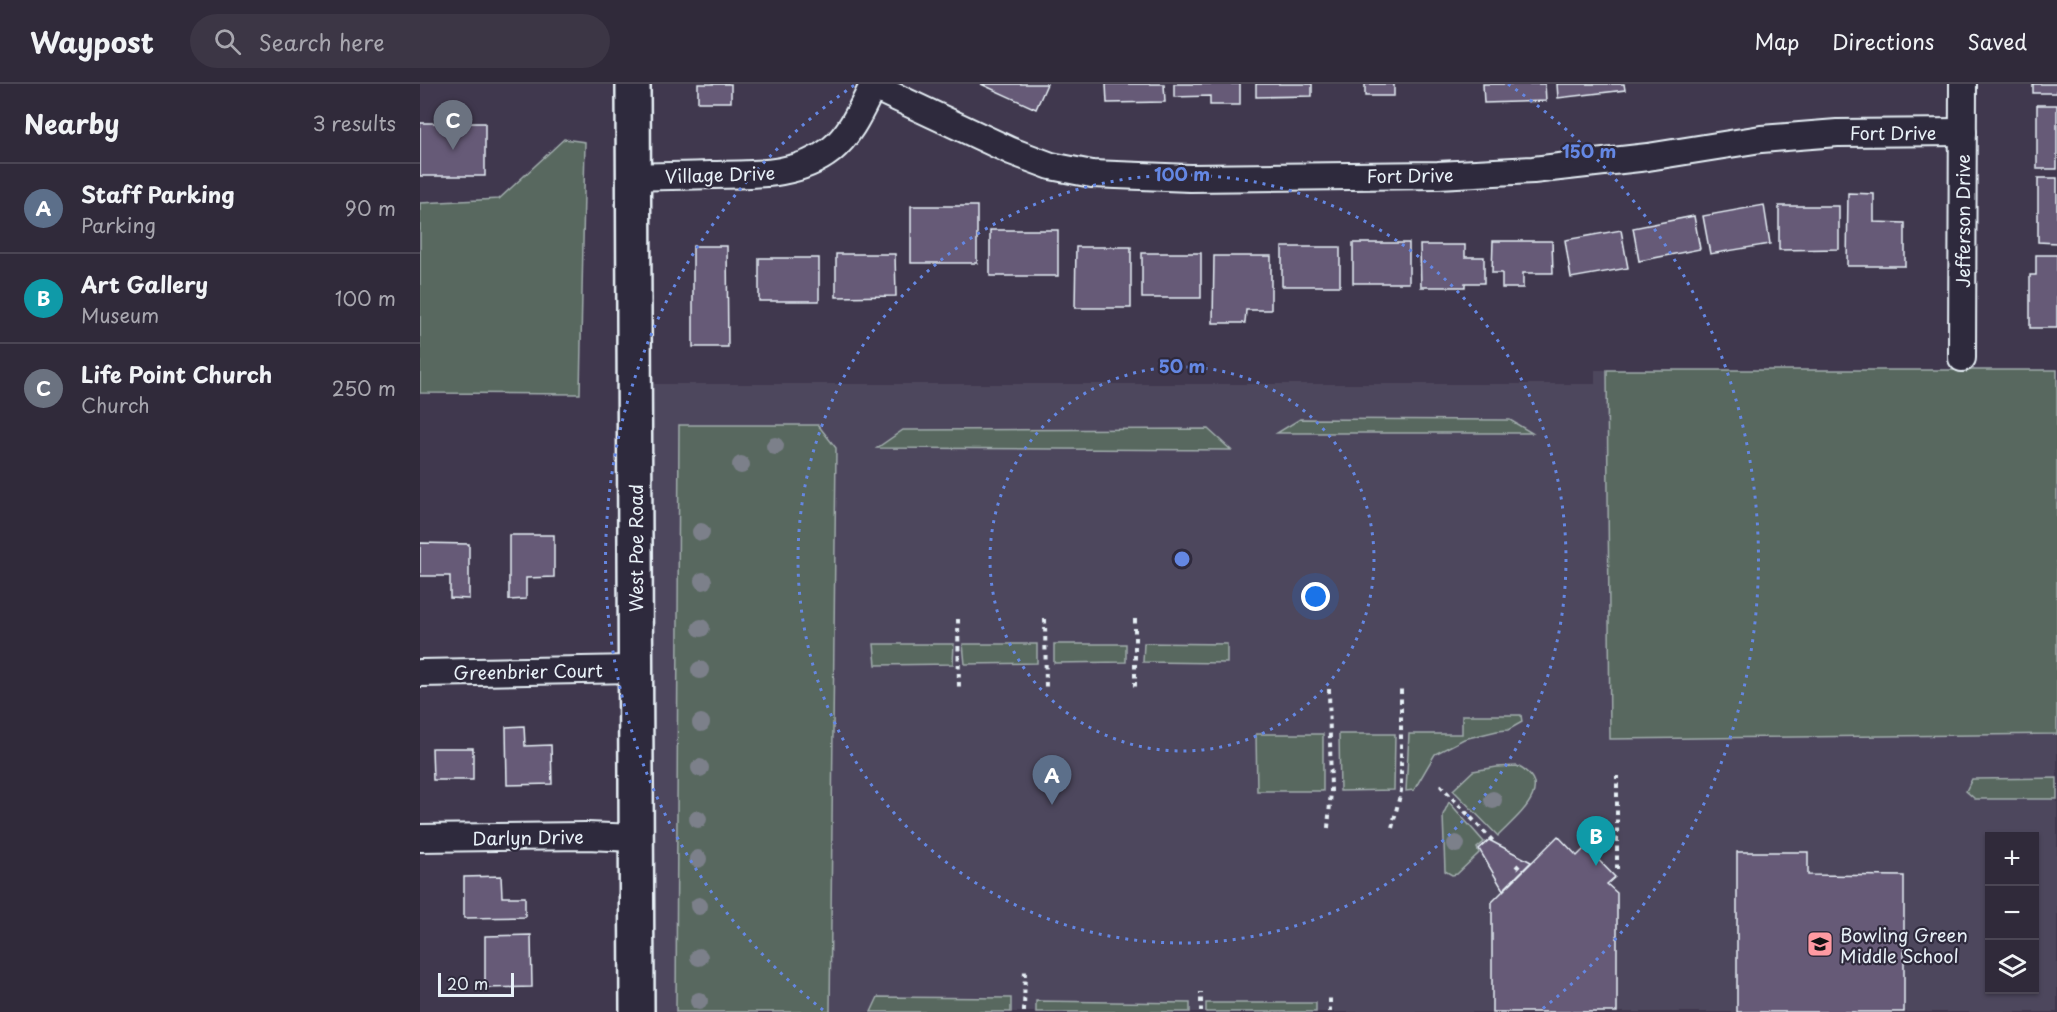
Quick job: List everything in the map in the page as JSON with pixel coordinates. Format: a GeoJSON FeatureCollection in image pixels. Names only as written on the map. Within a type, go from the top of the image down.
{"type":"FeatureCollection","features":[{"type":"Feature","properties":{"kind":"main road","name":"West Poe Road"},"geometry":{"type":"LineString","coordinates":[[633,84],[637,1012]]}},
{"type":"Feature","properties":{"kind":"street","name":"Jefferson Drive"},"geometry":{"type":"LineString","coordinates":[[1962,358],[1963,84]]}},
{"type":"Feature","properties":{"kind":"street","name":"Village Drive"},"geometry":{"type":"LineString","coordinates":[[632,177],[765,174],[793,169],[813,161],[832,149],[855,122],[873,85]]}},
{"type":"Feature","properties":{"kind":"street","name":"Fort Drive"},"geometry":{"type":"LineString","coordinates":[[873,85],[1011,152],[1051,166],[1092,174],[1190,178],[1438,175],[1521,171],[1648,157],[1794,136],[1837,133],[1963,132]]}},
{"type":"Feature","properties":{"kind":"street","name":"Greenbrier Court"},"geometry":{"type":"LineString","coordinates":[[420,673],[635,669]]}},
{"type":"Feature","properties":{"kind":"street","name":"Darlyn Drive"},"geometry":{"type":"LineString","coordinates":[[420,838],[586,836],[636,838]]}},
{"type":"Feature","properties":{"kind":"path"},"geometry":{"type":"LineString","coordinates":[[1045,619],[1046,689]]}},
{"type":"Feature","properties":{"kind":"path"},"geometry":{"type":"LineString","coordinates":[[1135,619],[1135,689]]}},
{"type":"Feature","properties":{"kind":"path"},"geometry":{"type":"LineString","coordinates":[[958,620],[959,689]]}},
{"type":"Feature","properties":{"kind":"path"},"geometry":{"type":"LineString","coordinates":[[1328,828],[1331,791],[1329,688]]}},
{"type":"Feature","properties":{"kind":"path"},"geometry":{"type":"LineString","coordinates":[[1392,828],[1401,791],[1401,688]]}},
{"type":"Feature","properties":{"kind":"path"},"geometry":{"type":"LineString","coordinates":[[1617,776],[1617,869]]}},
{"type":"Feature","properties":{"kind":"path"},"geometry":{"type":"LineString","coordinates":[[1440,785],[1493,841]]}},
{"type":"Feature","properties":{"kind":"path"},"geometry":{"type":"LineString","coordinates":[[1516,865],[1522,871]]}},
{"type":"Feature","properties":{"kind":"path"},"geometry":{"type":"LineString","coordinates":[[1024,1012],[1025,968]]}},
{"type":"Feature","properties":{"kind":"path"},"geometry":{"type":"LineString","coordinates":[[1201,992],[1201,1012]]}},
{"type":"Feature","properties":{"kind":"path"},"geometry":{"type":"LineString","coordinates":[[1330,995],[1330,1012]]}},
{"type":"Feature","properties":{"kind":"shaded area"},"geometry":{"type":"Polygon","coordinates":[[[1595,370],[2057,370],[2057,1012],[637,1012],[634,404],[651,384],[1595,384],[1595,370]]]}},
{"type":"Feature","properties":{"kind":"green space"},"geometry":{"type":"Polygon","coordinates":[[[564,139],[585,142],[580,394],[420,393],[420,203],[499,199],[564,139]]]}},
{"type":"Feature","properties":{"kind":"green space"},"geometry":{"type":"Polygon","coordinates":[[[1607,370],[2057,370],[2057,734],[1610,739],[1607,370]]]}},
{"type":"Feature","properties":{"kind":"green space"},"geometry":{"type":"Polygon","coordinates":[[[1300,419],[1510,420],[1532,433],[1277,433],[1300,419]]]}},
{"type":"Feature","properties":{"kind":"green space"},"geometry":{"type":"Polygon","coordinates":[[[679,425],[818,425],[836,448],[830,1012],[676,1012],[679,425]]]}},
{"type":"Feature","properties":{"kind":"green space"},"geometry":{"type":"Polygon","coordinates":[[[1208,429],[1231,450],[877,448],[903,430],[1208,429]]]}},
{"type":"Feature","properties":{"kind":"green space"},"geometry":{"type":"Polygon","coordinates":[[[1144,643],[1227,644],[1227,663],[1143,662],[1144,643]]]}},
{"type":"Feature","properties":{"kind":"green space"},"geometry":{"type":"Polygon","coordinates":[[[874,644],[954,644],[953,664],[876,665],[874,644]]]}},
{"type":"Feature","properties":{"kind":"green space"},"geometry":{"type":"Polygon","coordinates":[[[963,644],[1037,644],[1037,663],[965,664],[963,644]]]}},
{"type":"Feature","properties":{"kind":"green space"},"geometry":{"type":"Polygon","coordinates":[[[1054,644],[1126,644],[1126,662],[1054,663],[1054,644]]]}},
{"type":"Feature","properties":{"kind":"green space"},"geometry":{"type":"Polygon","coordinates":[[[1462,715],[1521,715],[1522,722],[1508,730],[1464,739],[1435,754],[1414,790],[1406,791],[1409,734],[1462,734],[1462,715]]]}},
{"type":"Feature","properties":{"kind":"green space"},"geometry":{"type":"Polygon","coordinates":[[[1256,734],[1323,734],[1323,791],[1257,791],[1256,734]]]}},
{"type":"Feature","properties":{"kind":"green space"},"geometry":{"type":"Polygon","coordinates":[[[1339,734],[1395,734],[1394,790],[1340,791],[1339,734]]]}},
{"type":"Feature","properties":{"kind":"green space"},"geometry":{"type":"Polygon","coordinates":[[[1517,766],[1529,774],[1534,783],[1534,792],[1523,811],[1498,836],[1453,790],[1473,771],[1517,766]]]}},
{"type":"Feature","properties":{"kind":"green space"},"geometry":{"type":"Polygon","coordinates":[[[2057,778],[2057,799],[1975,799],[1966,791],[1972,779],[2057,778]]]}},
{"type":"Feature","properties":{"kind":"green space"},"geometry":{"type":"Polygon","coordinates":[[[1449,802],[1484,842],[1477,848],[1479,853],[1457,874],[1452,875],[1445,871],[1443,815],[1449,802]]]}},
{"type":"Feature","properties":{"kind":"green space"},"geometry":{"type":"Polygon","coordinates":[[[878,997],[1011,998],[1011,1012],[871,1012],[878,997]]]}},
{"type":"Feature","properties":{"kind":"green space"},"geometry":{"type":"Polygon","coordinates":[[[1036,1001],[1190,1003],[1190,1012],[1036,1012],[1036,1001]]]}},
{"type":"Feature","properties":{"kind":"green space"},"geometry":{"type":"Polygon","coordinates":[[[1206,1003],[1316,1003],[1316,1012],[1206,1012],[1206,1003]]]}},
{"type":"Feature","properties":{"kind":"building"},"geometry":{"type":"Polygon","coordinates":[[[698,84],[731,84],[731,102],[698,102],[698,84]]]}},
{"type":"Feature","properties":{"kind":"building"},"geometry":{"type":"Polygon","coordinates":[[[981,84],[1047,84],[1036,109],[981,84]]]}},
{"type":"Feature","properties":{"kind":"building"},"geometry":{"type":"Polygon","coordinates":[[[1106,84],[1164,84],[1165,102],[1107,103],[1106,84]]]}},
{"type":"Feature","properties":{"kind":"building"},"geometry":{"type":"Polygon","coordinates":[[[1174,84],[1240,84],[1240,105],[1210,105],[1210,96],[1174,97],[1174,84]]]}},
{"type":"Feature","properties":{"kind":"building"},"geometry":{"type":"Polygon","coordinates":[[[1256,84],[1312,84],[1312,96],[1256,97],[1256,84]]]}},
{"type":"Feature","properties":{"kind":"building"},"geometry":{"type":"Polygon","coordinates":[[[1365,84],[1394,84],[1394,96],[1365,96],[1365,84]]]}},
{"type":"Feature","properties":{"kind":"building"},"geometry":{"type":"Polygon","coordinates":[[[1483,84],[1545,84],[1546,101],[1484,103],[1483,84]]]}},
{"type":"Feature","properties":{"kind":"building"},"geometry":{"type":"Polygon","coordinates":[[[1557,84],[1624,84],[1625,90],[1558,98],[1557,84]]]}},
{"type":"Feature","properties":{"kind":"building"},"geometry":{"type":"Polygon","coordinates":[[[2033,84],[2057,84],[2057,93],[2033,93],[2033,84]]]}},
{"type":"Feature","properties":{"kind":"building"},"geometry":{"type":"Polygon","coordinates":[[[2037,105],[2057,105],[2057,169],[2037,169],[2037,105]]]}},
{"type":"Feature","properties":{"kind":"building"},"geometry":{"type":"Polygon","coordinates":[[[420,123],[485,123],[485,176],[420,176],[420,123]]]}},
{"type":"Feature","properties":{"kind":"building"},"geometry":{"type":"Polygon","coordinates":[[[2038,178],[2057,178],[2057,243],[2038,242],[2038,178]]]}},
{"type":"Feature","properties":{"kind":"building"},"geometry":{"type":"Polygon","coordinates":[[[1848,193],[1874,194],[1874,222],[1905,223],[1905,266],[1847,266],[1848,193]]]}},
{"type":"Feature","properties":{"kind":"building"},"geometry":{"type":"Polygon","coordinates":[[[1764,205],[1770,244],[1710,254],[1703,216],[1764,205]]]}},
{"type":"Feature","properties":{"kind":"building"},"geometry":{"type":"Polygon","coordinates":[[[911,206],[977,206],[977,263],[911,263],[911,206]]]}},
{"type":"Feature","properties":{"kind":"building"},"geometry":{"type":"Polygon","coordinates":[[[1779,206],[1839,206],[1839,249],[1779,250],[1779,206]]]}},
{"type":"Feature","properties":{"kind":"building"},"geometry":{"type":"Polygon","coordinates":[[[1694,216],[1700,249],[1639,261],[1633,228],[1694,216]]]}},
{"type":"Feature","properties":{"kind":"building"},"geometry":{"type":"Polygon","coordinates":[[[990,230],[1058,230],[1058,276],[990,276],[990,230]]]}},
{"type":"Feature","properties":{"kind":"building"},"geometry":{"type":"Polygon","coordinates":[[[1621,230],[1628,268],[1571,278],[1565,240],[1621,230]]]}},
{"type":"Feature","properties":{"kind":"building"},"geometry":{"type":"Polygon","coordinates":[[[1493,241],[1552,241],[1553,273],[1523,273],[1523,288],[1502,288],[1502,273],[1492,273],[1493,241]]]}},
{"type":"Feature","properties":{"kind":"building"},"geometry":{"type":"Polygon","coordinates":[[[1353,243],[1409,243],[1409,283],[1353,283],[1353,243]]]}},
{"type":"Feature","properties":{"kind":"building"},"geometry":{"type":"Polygon","coordinates":[[[1420,245],[1465,245],[1465,257],[1484,257],[1484,283],[1465,283],[1465,287],[1421,287],[1420,245]]]}},
{"type":"Feature","properties":{"kind":"building"},"geometry":{"type":"Polygon","coordinates":[[[693,246],[727,246],[728,347],[693,347],[693,246]]]}},
{"type":"Feature","properties":{"kind":"building"},"geometry":{"type":"Polygon","coordinates":[[[1076,247],[1131,247],[1131,308],[1075,308],[1076,247]]]}},
{"type":"Feature","properties":{"kind":"building"},"geometry":{"type":"Polygon","coordinates":[[[1282,247],[1340,247],[1340,286],[1282,286],[1282,247]]]}},
{"type":"Feature","properties":{"kind":"building"},"geometry":{"type":"Polygon","coordinates":[[[1142,253],[1201,253],[1201,298],[1142,298],[1142,253]]]}},
{"type":"Feature","properties":{"kind":"building"},"geometry":{"type":"Polygon","coordinates":[[[836,254],[895,254],[896,296],[836,297],[836,254]]]}},
{"type":"Feature","properties":{"kind":"building"},"geometry":{"type":"Polygon","coordinates":[[[2036,255],[2057,255],[2057,328],[2030,328],[2030,275],[2036,275],[2036,255]]]}},
{"type":"Feature","properties":{"kind":"building"},"geometry":{"type":"Polygon","coordinates":[[[1214,256],[1271,256],[1271,310],[1246,310],[1245,323],[1213,323],[1214,256]]]}},
{"type":"Feature","properties":{"kind":"building"},"geometry":{"type":"Polygon","coordinates":[[[759,258],[819,258],[819,301],[759,301],[759,258]]]}},
{"type":"Feature","properties":{"kind":"building"},"geometry":{"type":"Polygon","coordinates":[[[509,535],[554,535],[554,577],[526,578],[526,599],[509,600],[509,535]]]}},
{"type":"Feature","properties":{"kind":"building"},"geometry":{"type":"Polygon","coordinates":[[[420,543],[469,544],[469,599],[450,598],[450,576],[420,576],[420,543]]]}},
{"type":"Feature","properties":{"kind":"building"},"geometry":{"type":"Polygon","coordinates":[[[524,726],[525,746],[551,745],[552,784],[507,785],[506,727],[524,726]]]}},
{"type":"Feature","properties":{"kind":"building"},"geometry":{"type":"Polygon","coordinates":[[[432,748],[473,748],[473,780],[433,780],[432,748]]]}},
{"type":"Feature","properties":{"kind":"building"},"geometry":{"type":"Polygon","coordinates":[[[1558,836],[1577,856],[1586,847],[1615,877],[1607,884],[1617,893],[1617,1012],[1492,1012],[1492,902],[1558,836]]]}},
{"type":"Feature","properties":{"kind":"building"},"geometry":{"type":"Polygon","coordinates":[[[1489,840],[1531,862],[1503,890],[1479,849],[1489,840]]]}},
{"type":"Feature","properties":{"kind":"building","name":"Bowling Green Middle School"},"geometry":{"type":"Polygon","coordinates":[[[1737,852],[1808,852],[1808,875],[1904,876],[1904,1012],[1737,1012],[1737,852]]]}},
{"type":"Feature","properties":{"kind":"building"},"geometry":{"type":"Polygon","coordinates":[[[501,876],[502,897],[525,897],[525,917],[464,918],[464,877],[501,876]]]}},
{"type":"Feature","properties":{"kind":"building"},"geometry":{"type":"Polygon","coordinates":[[[531,935],[532,987],[485,988],[485,936],[531,935]]]}},
{"type":"Feature","properties":{"kind":"place","name":"Life Point Church"},"geometry":{"type":"Point","coordinates":[453,150]}},
{"type":"Feature","properties":{"kind":"place","name":"Staff Parking"},"geometry":{"type":"Point","coordinates":[1052,805]}},
{"type":"Feature","properties":{"kind":"place","name":"Art Gallery"},"geometry":{"type":"Point","coordinates":[1596,866]}},
{"type":"Feature","properties":{"kind":"place","name":"Bowling Green Middle School"},"geometry":{"type":"Point","coordinates":[1820,944]}}]}
